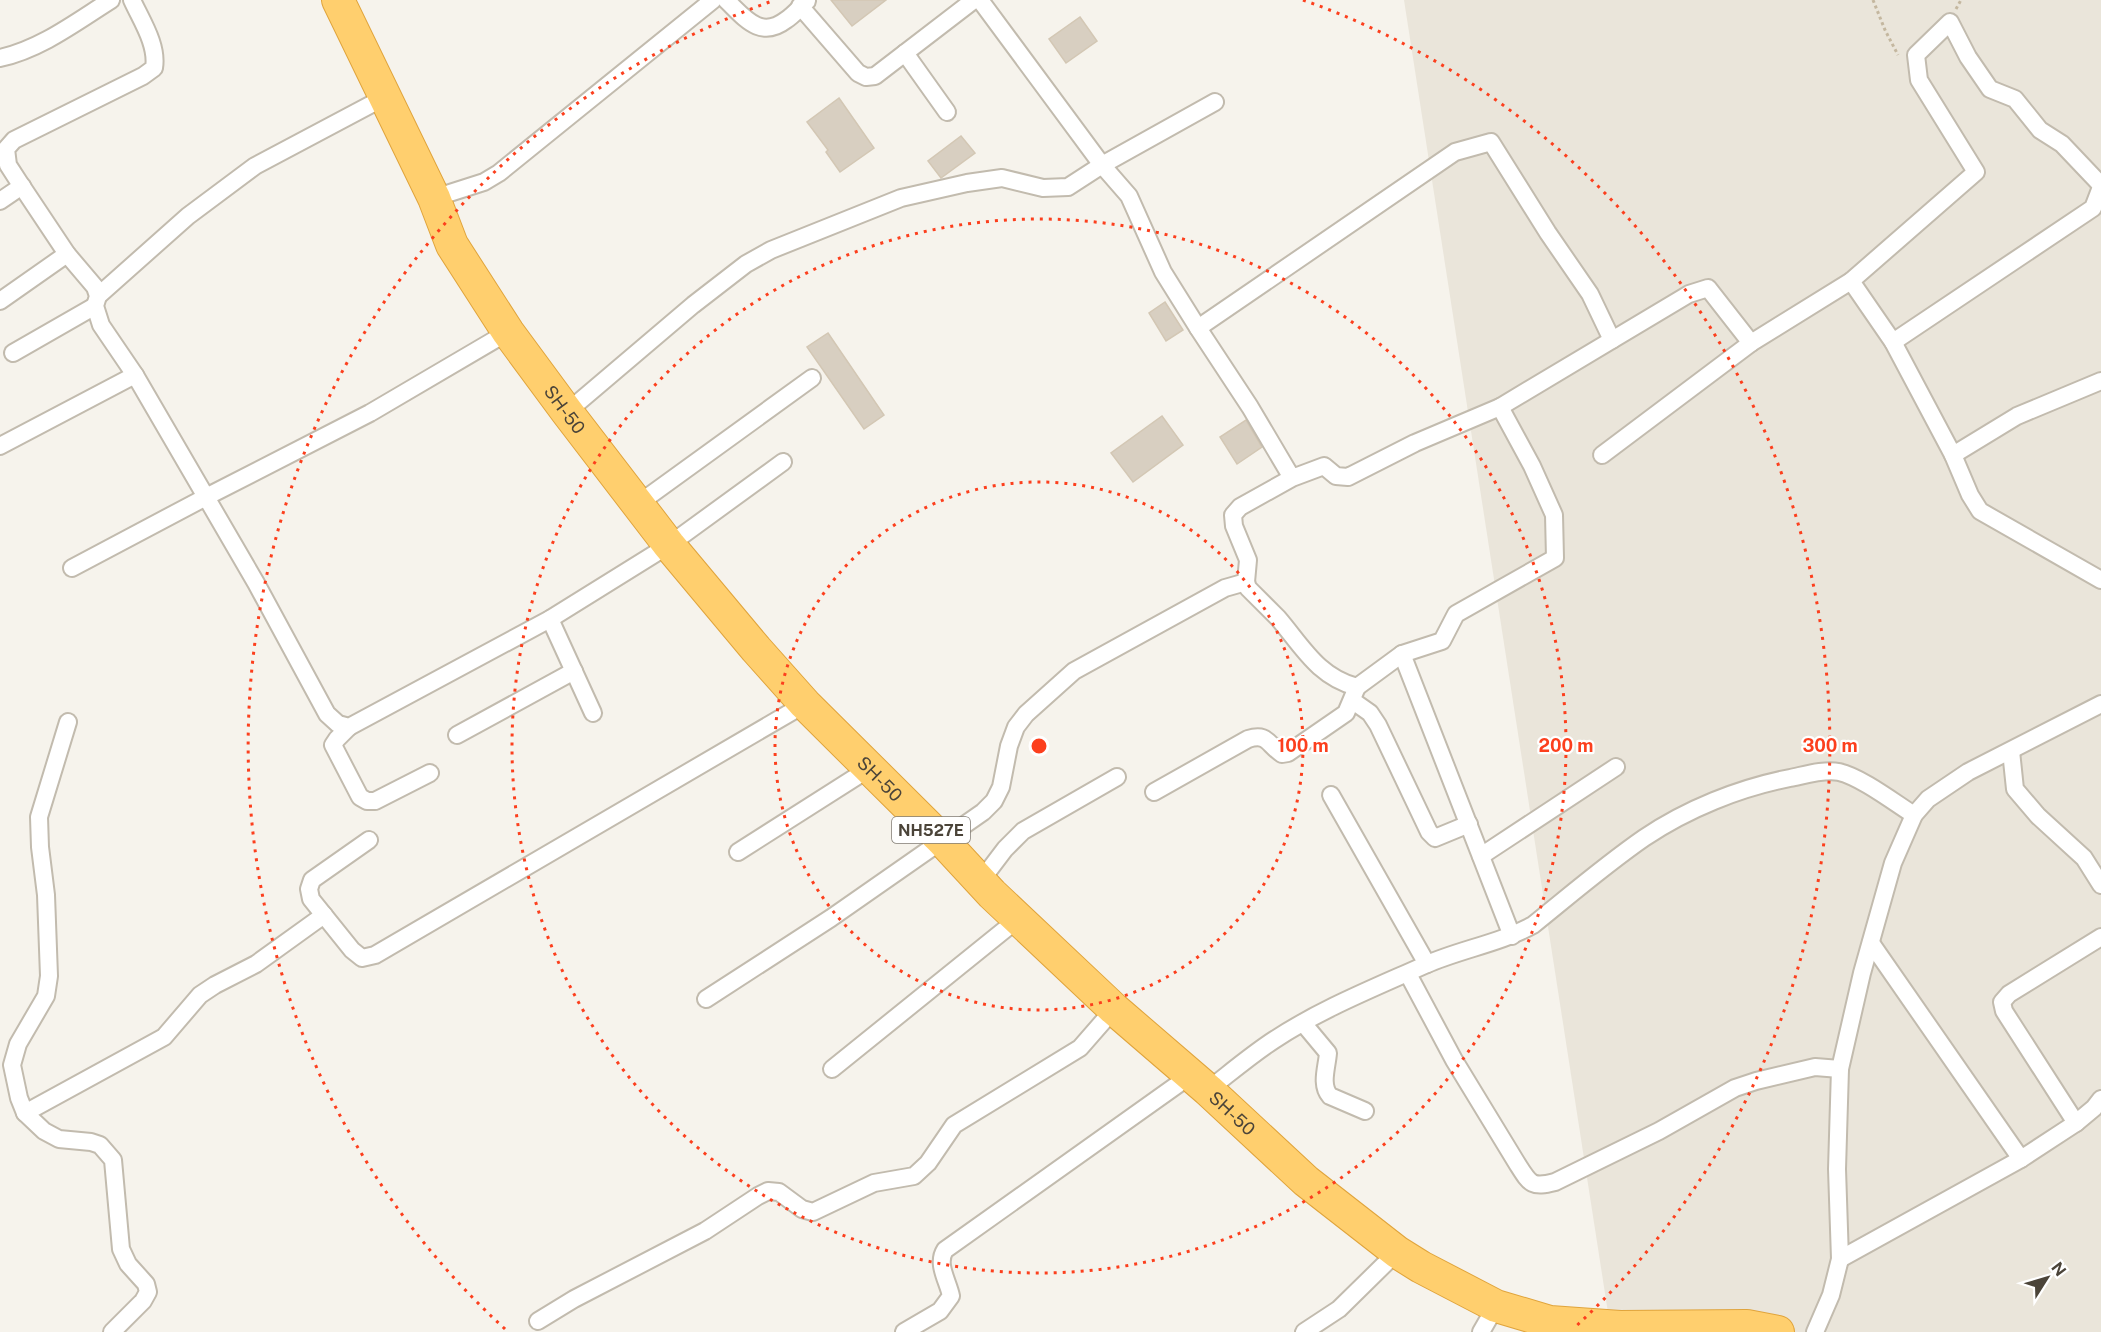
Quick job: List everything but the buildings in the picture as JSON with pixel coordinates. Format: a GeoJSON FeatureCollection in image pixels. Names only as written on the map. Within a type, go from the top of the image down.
{"type":"FeatureCollection","features":[{"type":"Feature","properties":{"kind":"highway","name":"SH-50"},"geometry":{"type":"LineString","coordinates":[[338,0],[434,198],[452,245],[508,332],[669,545],[805,704],[943,841],[980,882],[1114,1009],[1199,1082],[1306,1181],[1488,1319],[1550,1322],[1566,1328],[1747,1326],[1778,1332]]}},
{"type":"Feature","properties":{"kind":"street"},"geometry":{"type":"LineString","coordinates":[[0,58],[18,54],[41,43],[111,0]]}},
{"type":"Feature","properties":{"kind":"street"},"geometry":{"type":"LineString","coordinates":[[132,0],[152,45],[156,58],[154,68],[143,76],[14,140],[6,149],[8,165],[67,254],[95,287],[100,324],[135,375],[256,583],[327,714],[338,724],[349,727]]}},
{"type":"Feature","properties":{"kind":"street"},"geometry":{"type":"LineString","coordinates":[[434,198],[484,182],[500,173],[713,0]]}},
{"type":"Feature","properties":{"kind":"street"},"geometry":{"type":"LineString","coordinates":[[726,0],[750,22],[761,28],[772,27],[785,21],[804,3],[858,73],[866,77],[875,76],[974,0]]}},
{"type":"Feature","properties":{"kind":"street"},"geometry":{"type":"LineString","coordinates":[[980,0],[1102,165],[1129,196],[1163,272],[1250,406],[1292,478]]}},
{"type":"Feature","properties":{"kind":"street"},"geometry":{"type":"LineString","coordinates":[[1602,455],[1751,343],[1851,281],[1976,172],[1919,80],[1916,55],[1950,21],[1968,57],[1990,89],[2015,99],[2040,129],[2062,144],[2101,186],[2093,208],[1893,342]]}},
{"type":"Feature","properties":{"kind":"street"},"geometry":{"type":"LineString","coordinates":[[904,53],[947,112]]}},
{"type":"Feature","properties":{"kind":"street"},"geometry":{"type":"LineString","coordinates":[[13,353],[96,301],[188,216],[255,166],[385,97]]}},
{"type":"Feature","properties":{"kind":"street"},"geometry":{"type":"LineString","coordinates":[[567,412],[693,305],[746,264],[771,250],[901,198],[967,183],[1002,177],[1043,188],[1068,188],[1102,165],[1215,102]]}},
{"type":"Feature","properties":{"kind":"street"},"geometry":{"type":"LineString","coordinates":[[1198,328],[1455,152],[1491,142],[1548,233],[1590,294],[1612,340]]}},
{"type":"Feature","properties":{"kind":"street"},"geometry":{"type":"LineString","coordinates":[[0,201],[22,186]]}},
{"type":"Feature","properties":{"kind":"street"},"geometry":{"type":"LineString","coordinates":[[0,301],[67,254]]}},
{"type":"Feature","properties":{"kind":"street"},"geometry":{"type":"LineString","coordinates":[[1851,281],[1893,342],[1953,455],[1970,495],[1980,510],[2101,580]]}},
{"type":"Feature","properties":{"kind":"street"},"geometry":{"type":"LineString","coordinates":[[1468,824],[1435,838],[1429,832],[1378,725],[1350,685],[1320,668],[1311,660],[1279,619],[1248,588],[1246,582],[1248,560],[1234,526],[1233,514],[1240,507],[1292,478],[1324,466],[1336,476],[1348,477],[1415,443],[1500,407],[1689,294],[1708,288],[1751,343]]}},
{"type":"Feature","properties":{"kind":"street"},"geometry":{"type":"LineString","coordinates":[[72,568],[370,412],[508,332]]}},
{"type":"Feature","properties":{"kind":"street"},"geometry":{"type":"LineString","coordinates":[[0,446],[135,375]]}},
{"type":"Feature","properties":{"kind":"street"},"geometry":{"type":"LineString","coordinates":[[638,504],[812,378]]}},
{"type":"Feature","properties":{"kind":"street"},"geometry":{"type":"LineString","coordinates":[[1953,455],[2016,416],[2101,381]]}},
{"type":"Feature","properties":{"kind":"street"},"geometry":{"type":"LineString","coordinates":[[1154,792],[1257,736],[1266,739],[1282,754],[1288,753],[1346,713],[1355,694],[1402,654],[1442,641],[1456,614],[1555,558],[1554,515],[1532,466],[1500,407]]}},
{"type":"Feature","properties":{"kind":"street"},"geometry":{"type":"LineString","coordinates":[[430,773],[375,801],[367,801],[360,797],[333,745],[349,727],[550,619],[669,545],[783,462]]}},
{"type":"Feature","properties":{"kind":"street"},"geometry":{"type":"LineString","coordinates":[[706,999],[983,812],[994,801],[1001,787],[1009,746],[1016,727],[1026,714],[1074,671],[1225,588],[1246,582]]}},
{"type":"Feature","properties":{"kind":"street"},"geometry":{"type":"LineString","coordinates":[[550,619],[593,713]]}},
{"type":"Feature","properties":{"kind":"street"},"geometry":{"type":"LineString","coordinates":[[1402,654],[1512,936]]}},
{"type":"Feature","properties":{"kind":"street"},"geometry":{"type":"LineString","coordinates":[[457,735],[574,671]]}},
{"type":"Feature","properties":{"kind":"street"},"geometry":{"type":"LineString","coordinates":[[369,840],[312,880],[309,890],[311,898],[324,915],[352,950],[362,957],[375,955],[805,704]]}},
{"type":"Feature","properties":{"kind":"street"},"geometry":{"type":"LineString","coordinates":[[1815,1332],[1828,1303],[1840,1259],[1837,1169],[1840,1069],[1862,973],[1893,863],[1914,815],[1928,799],[1968,772],[2101,704]]}},
{"type":"Feature","properties":{"kind":"street"},"geometry":{"type":"LineString","coordinates":[[68,722],[39,817],[46,895],[49,976],[46,996],[13,1057],[15,1084],[25,1113],[44,1131],[59,1139],[100,1145],[113,1160],[121,1249],[128,1264],[146,1284],[148,1292],[143,1301],[112,1332]]}},
{"type":"Feature","properties":{"kind":"street"},"geometry":{"type":"LineString","coordinates":[[2011,751],[2014,789],[2038,816],[2084,858],[2101,885]]}},
{"type":"Feature","properties":{"kind":"street"},"geometry":{"type":"LineString","coordinates":[[1481,856],[1616,767]]}},
{"type":"Feature","properties":{"kind":"street"},"geometry":{"type":"LineString","coordinates":[[738,852],[870,768]]}},
{"type":"Feature","properties":{"kind":"street"},"geometry":{"type":"LineString","coordinates":[[904,1332],[940,1311],[951,1296],[949,1284],[941,1266],[941,1256],[945,1250],[1199,1082],[1303,1023],[1377,985],[1408,974],[1427,964],[1512,936],[1533,926],[1645,838],[1696,809],[1757,785],[1816,773],[1841,772],[1914,815]]}},
{"type":"Feature","properties":{"kind":"street"},"geometry":{"type":"LineString","coordinates":[[980,882],[1005,849],[1023,831],[1117,777]]}},
{"type":"Feature","properties":{"kind":"street"},"geometry":{"type":"LineString","coordinates":[[1331,795],[1427,964]]}},
{"type":"Feature","properties":{"kind":"street"},"geometry":{"type":"LineString","coordinates":[[25,1113],[164,1037],[200,995],[255,964],[324,915]]}},
{"type":"Feature","properties":{"kind":"street"},"geometry":{"type":"LineString","coordinates":[[831,1069],[1018,919]]}},
{"type":"Feature","properties":{"kind":"street"},"geometry":{"type":"LineString","coordinates":[[2076,1123],[2004,1011],[2002,1002],[2009,994],[2101,937]]}},
{"type":"Feature","properties":{"kind":"street"},"geometry":{"type":"LineString","coordinates":[[1871,943],[2021,1160]]}},
{"type":"Feature","properties":{"kind":"street"},"geometry":{"type":"LineString","coordinates":[[1408,974],[1454,1060],[1528,1181],[1542,1186],[1556,1182],[1659,1131],[1735,1088],[1815,1067],[1840,1069]]}},
{"type":"Feature","properties":{"kind":"street"},"geometry":{"type":"LineString","coordinates":[[538,1321],[574,1299],[705,1231],[768,1191],[779,1192],[802,1209],[813,1212],[874,1183],[914,1176],[928,1163],[954,1125],[1080,1048],[1114,1009]]}},
{"type":"Feature","properties":{"kind":"street"},"geometry":{"type":"LineString","coordinates":[[1303,1023],[1328,1053],[1324,1087],[1326,1092],[1330,1096],[1365,1111]]}},
{"type":"Feature","properties":{"kind":"street"},"geometry":{"type":"LineString","coordinates":[[1840,1259],[2021,1160],[2076,1123],[2101,1099]]}},
{"type":"Feature","properties":{"kind":"street"},"geometry":{"type":"LineString","coordinates":[[1304,1332],[1339,1309],[1397,1252]]}},
{"type":"Feature","properties":{"kind":"path"},"geometry":{"type":"LineString","coordinates":[[1873,0],[1885,30],[1903,64],[1919,80]]}},
{"type":"Feature","properties":{"kind":"shaded area"},"geometry":{"type":"Polygon","coordinates":[[[1404,0],[2101,0],[2101,1332],[1611,1332],[1404,0]]]}}]}
